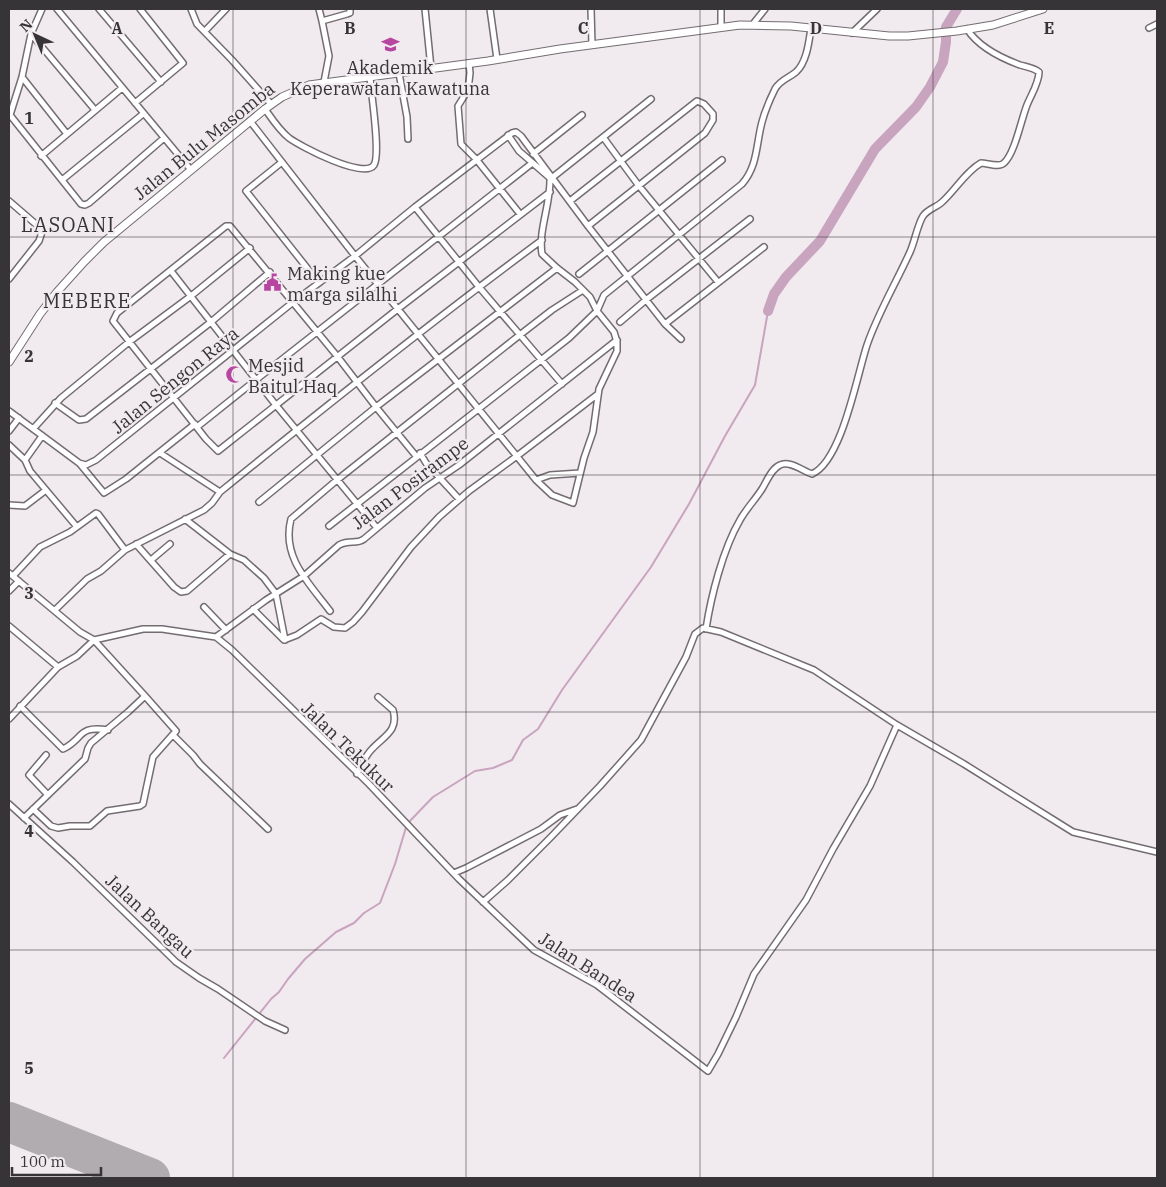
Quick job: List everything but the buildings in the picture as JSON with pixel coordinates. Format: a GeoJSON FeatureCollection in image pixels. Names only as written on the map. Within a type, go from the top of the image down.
{"type":"FeatureCollection","features":[{"type":"Feature","properties":{"kind":"street"},"geometry":{"type":"LineString","coordinates":[[42,9],[31,34],[22,77],[9,116],[81,204],[86,205],[164,138]]}},
{"type":"Feature","properties":{"kind":"street"},"geometry":{"type":"LineString","coordinates":[[57,9],[191,170]]}},
{"type":"Feature","properties":{"kind":"street"},"geometry":{"type":"LineString","coordinates":[[99,9],[161,82]]}},
{"type":"Feature","properties":{"kind":"street"},"geometry":{"type":"LineString","coordinates":[[135,104],[183,62],[140,9]]}},
{"type":"Feature","properties":{"kind":"street"},"geometry":{"type":"LineString","coordinates":[[191,9],[196,24],[271,104]]}},
{"type":"Feature","properties":{"kind":"street"},"geometry":{"type":"LineString","coordinates":[[204,31],[226,9]]}},
{"type":"Feature","properties":{"kind":"street"},"geometry":{"type":"LineString","coordinates":[[319,9],[329,56],[324,82]]}},
{"type":"Feature","properties":{"kind":"street"},"geometry":{"type":"LineString","coordinates":[[322,21],[350,13],[350,9]]}},
{"type":"Feature","properties":{"kind":"street"},"geometry":{"type":"LineString","coordinates":[[425,9],[431,68]]}},
{"type":"Feature","properties":{"kind":"street"},"geometry":{"type":"LineString","coordinates":[[490,9],[498,59]]}},
{"type":"Feature","properties":{"kind":"street"},"geometry":{"type":"LineString","coordinates":[[591,9],[592,45]]}},
{"type":"Feature","properties":{"kind":"street"},"geometry":{"type":"LineString","coordinates":[[721,9],[721,27]]}},
{"type":"Feature","properties":{"kind":"street"},"geometry":{"type":"LineString","coordinates":[[753,24],[765,9]]}},
{"type":"Feature","properties":{"kind":"street"},"geometry":{"type":"LineString","coordinates":[[852,32],[877,9]]}},
{"type":"Feature","properties":{"kind":"street","name":"Jalan Bulu Masomba"},"geometry":{"type":"LineString","coordinates":[[9,362],[46,307],[84,262],[104,242],[264,109],[292,92],[309,85],[721,27],[753,24],[889,36],[931,34],[1008,21],[1028,11],[1043,9]]}},
{"type":"Feature","properties":{"kind":"street"},"geometry":{"type":"LineString","coordinates":[[1149,28],[1157,24]]}},
{"type":"Feature","properties":{"kind":"street"},"geometry":{"type":"LineString","coordinates":[[329,526],[418,454],[569,338],[597,311],[604,295],[742,184],[750,175],[754,164],[762,122],[776,89],[780,82],[797,71],[808,46],[811,28]]}},
{"type":"Feature","properties":{"kind":"street"},"geometry":{"type":"LineString","coordinates":[[706,629],[711,596],[731,538],[740,519],[762,490],[773,470],[779,465],[786,463],[812,474],[819,471],[826,463],[845,423],[868,343],[911,250],[922,217],[929,210],[940,204],[975,166],[981,163],[1000,166],[1004,163],[1014,145],[1038,80],[1039,72],[1019,65],[981,45],[973,39],[967,29]]}},
{"type":"Feature","properties":{"kind":"street"},"geometry":{"type":"LineString","coordinates":[[31,34],[95,110]]}},
{"type":"Feature","properties":{"kind":"street"},"geometry":{"type":"LineString","coordinates":[[469,63],[468,90],[458,106],[461,144],[476,159],[520,214]]}},
{"type":"Feature","properties":{"kind":"street"},"geometry":{"type":"LineString","coordinates":[[399,73],[406,110],[408,140]]}},
{"type":"Feature","properties":{"kind":"street"},"geometry":{"type":"LineString","coordinates":[[22,77],[67,134]]}},
{"type":"Feature","properties":{"kind":"street"},"geometry":{"type":"LineString","coordinates":[[264,109],[288,137],[308,150],[349,166],[370,168],[375,162],[376,137],[370,77]]}},
{"type":"Feature","properties":{"kind":"street"},"geometry":{"type":"LineString","coordinates":[[41,156],[122,88]]}},
{"type":"Feature","properties":{"kind":"street"},"geometry":{"type":"LineString","coordinates":[[553,177],[652,99]]}},
{"type":"Feature","properties":{"kind":"street"},"geometry":{"type":"LineString","coordinates":[[570,201],[697,101],[704,104],[713,114],[713,120],[706,133],[588,226]]}},
{"type":"Feature","properties":{"kind":"street"},"geometry":{"type":"LineString","coordinates":[[62,180],[143,114]]}},
{"type":"Feature","properties":{"kind":"street"},"geometry":{"type":"LineString","coordinates":[[534,154],[582,115]]}},
{"type":"Feature","properties":{"kind":"street"},"geometry":{"type":"LineString","coordinates":[[250,121],[478,409],[536,480],[552,495],[573,503],[593,432],[598,394],[602,380],[617,351],[617,340],[608,322],[597,311],[590,297],[542,254],[542,240],[550,192],[549,176],[519,152],[508,135],[516,132],[519,134],[588,226],[666,324],[681,339]]}},
{"type":"Feature","properties":{"kind":"street","name":"Jalan Sengon Raya"},"geometry":{"type":"LineString","coordinates":[[79,463],[86,465],[96,460],[292,303],[355,256],[508,135]]}},
{"type":"Feature","properties":{"kind":"street"},"geometry":{"type":"LineString","coordinates":[[602,137],[639,186],[718,282]]}},
{"type":"Feature","properties":{"kind":"street"},"geometry":{"type":"LineString","coordinates":[[578,274],[722,160]]}},
{"type":"Feature","properties":{"kind":"street"},"geometry":{"type":"LineString","coordinates":[[282,162],[246,192],[318,283]]}},
{"type":"Feature","properties":{"kind":"street"},"geometry":{"type":"LineString","coordinates":[[9,411],[79,463],[104,493],[126,479],[196,426],[532,164]]}},
{"type":"Feature","properties":{"kind":"street"},"geometry":{"type":"LineString","coordinates":[[460,499],[397,432],[338,356],[292,303],[270,272],[230,226],[226,226],[114,316],[113,321],[214,449],[218,451],[275,404],[338,356],[398,308],[550,192]]}},
{"type":"Feature","properties":{"kind":"street"},"geometry":{"type":"LineString","coordinates":[[9,201],[38,226],[42,232],[39,241],[9,279]]}},
{"type":"Feature","properties":{"kind":"street"},"geometry":{"type":"LineString","coordinates":[[415,207],[458,262],[562,384]]}},
{"type":"Feature","properties":{"kind":"street"},"geometry":{"type":"LineString","coordinates":[[620,322],[750,219]]}},
{"type":"Feature","properties":{"kind":"street"},"geometry":{"type":"LineString","coordinates":[[55,610],[87,579],[101,571],[125,550],[204,510],[220,492],[357,381],[542,240]]}},
{"type":"Feature","properties":{"kind":"street"},"geometry":{"type":"LineString","coordinates":[[33,429],[55,403],[250,248]]}},
{"type":"Feature","properties":{"kind":"street"},"geometry":{"type":"LineString","coordinates":[[666,324],[764,248]]}},
{"type":"Feature","properties":{"kind":"street"},"geometry":{"type":"LineString","coordinates":[[259,502],[438,358],[557,268]]}},
{"type":"Feature","properties":{"kind":"street"},"geometry":{"type":"LineString","coordinates":[[171,271],[235,350],[275,404],[377,528]]}},
{"type":"Feature","properties":{"kind":"street"},"geometry":{"type":"LineString","coordinates":[[55,403],[83,421],[211,322],[270,272]]}},
{"type":"Feature","properties":{"kind":"street"},"geometry":{"type":"LineString","coordinates":[[330,610],[294,560],[288,538],[291,519],[520,334],[583,290]]}},
{"type":"Feature","properties":{"kind":"street","name":"Jalan Posirampe"},"geometry":{"type":"LineString","coordinates":[[216,637],[253,609],[304,576],[339,545],[350,541],[360,542],[439,477],[451,470],[617,340]]}},
{"type":"Feature","properties":{"kind":"street"},"geometry":{"type":"LineString","coordinates":[[285,640],[321,619],[334,627],[345,628],[348,626],[418,539],[460,499],[598,394]]}},
{"type":"Feature","properties":{"kind":"street"},"geometry":{"type":"LineString","coordinates":[[9,431],[19,418]]}},
{"type":"Feature","properties":{"kind":"street"},"geometry":{"type":"LineString","coordinates":[[25,460],[42,436]]}},
{"type":"Feature","properties":{"kind":"street"},"geometry":{"type":"LineString","coordinates":[[9,446],[25,460],[30,471],[77,527]]}},
{"type":"Feature","properties":{"kind":"street"},"geometry":{"type":"LineString","coordinates":[[160,453],[220,492]]}},
{"type":"Feature","properties":{"kind":"street"},"geometry":{"type":"LineString","coordinates":[[536,480],[550,475],[580,473]]}},
{"type":"Feature","properties":{"kind":"street"},"geometry":{"type":"LineString","coordinates":[[9,505],[25,506],[46,490]]}},
{"type":"Feature","properties":{"kind":"street"},"geometry":{"type":"LineString","coordinates":[[33,809],[51,826],[58,828],[90,826],[107,811],[140,806],[143,804],[153,756],[176,730],[94,640],[80,632],[11,574],[40,547],[58,539],[97,513],[125,550]]}},
{"type":"Feature","properties":{"kind":"street"},"geometry":{"type":"LineString","coordinates":[[185,519],[230,554],[244,560],[264,578],[276,594],[285,640]]}},
{"type":"Feature","properties":{"kind":"street"},"geometry":{"type":"LineString","coordinates":[[136,544],[174,587],[184,592],[201,580],[230,554]]}},
{"type":"Feature","properties":{"kind":"street"},"geometry":{"type":"LineString","coordinates":[[151,560],[170,544]]}},
{"type":"Feature","properties":{"kind":"street"},"geometry":{"type":"LineString","coordinates":[[9,590],[19,581]]}},
{"type":"Feature","properties":{"kind":"street"},"geometry":{"type":"LineString","coordinates":[[204,607],[226,630]]}},
{"type":"Feature","properties":{"kind":"street"},"geometry":{"type":"LineString","coordinates":[[253,609],[282,640],[285,640]]}},
{"type":"Feature","properties":{"kind":"street"},"geometry":{"type":"LineString","coordinates":[[9,626],[58,667]]}},
{"type":"Feature","properties":{"kind":"street"},"geometry":{"type":"LineString","coordinates":[[9,719],[58,667],[77,656],[94,640],[143,628],[216,637]]}},
{"type":"Feature","properties":{"kind":"street"},"geometry":{"type":"LineString","coordinates":[[483,902],[508,880],[641,740],[686,657],[693,638],[700,630],[706,629],[722,632],[814,670],[897,725],[1073,832],[1157,852]]}},
{"type":"Feature","properties":{"kind":"street","name":"Jalan Tekukur"},"geometry":{"type":"LineString","coordinates":[[216,637],[232,650],[459,878]]}},
{"type":"Feature","properties":{"kind":"street"},"geometry":{"type":"LineString","coordinates":[[24,818],[85,759],[88,746],[145,696]]}},
{"type":"Feature","properties":{"kind":"street"},"geometry":{"type":"LineString","coordinates":[[357,774],[370,751],[390,733],[395,720],[393,710],[378,697]]}},
{"type":"Feature","properties":{"kind":"street"},"geometry":{"type":"LineString","coordinates":[[20,706],[63,750],[89,729],[108,730]]}},
{"type":"Feature","properties":{"kind":"street","name":"Jalan Bandea"},"geometry":{"type":"LineString","coordinates":[[459,878],[534,950],[597,985],[708,1071],[736,1017],[754,974],[806,900],[870,786],[897,725]]}},
{"type":"Feature","properties":{"kind":"street"},"geometry":{"type":"LineString","coordinates":[[173,735],[200,764],[268,829]]}},
{"type":"Feature","properties":{"kind":"street"},"geometry":{"type":"LineString","coordinates":[[46,755],[29,775],[48,795]]}},
{"type":"Feature","properties":{"kind":"street","name":"Jalan Bangau"},"geometry":{"type":"LineString","coordinates":[[9,804],[73,862],[176,962],[265,1021],[285,1030]]}},
{"type":"Feature","properties":{"kind":"street"},"geometry":{"type":"LineString","coordinates":[[454,873],[541,829],[560,815],[577,809]]}},
{"type":"Feature","properties":{"kind":"waterway"},"geometry":{"type":"LineString","coordinates":[[768,311],[774,294],[786,277],[820,241],[875,149],[916,107],[930,87],[943,62],[946,27],[957,9]]}},
{"type":"Feature","properties":{"kind":"waterway"},"geometry":{"type":"LineString","coordinates":[[224,1058],[305,959],[336,932],[354,923],[364,913],[380,903],[395,864],[407,824],[433,797],[475,771],[493,768],[512,760],[523,740],[538,729],[562,690],[651,567],[689,504],[755,385],[768,311]]}},
{"type":"Feature","properties":{"kind":"runway"},"geometry":{"type":"LineString","coordinates":[[9,1122],[150,1178]]}},
{"type":"Feature","properties":{"kind":"place","name":"Akademik Keperawatan Kawatuna"},"geometry":{"type":"Point","coordinates":[390,44]}},
{"type":"Feature","properties":{"kind":"place","name":"Making kue marga silalhi"},"geometry":{"type":"Point","coordinates":[273,283]}},
{"type":"Feature","properties":{"kind":"place","name":"Mesjid Baitul Haq"},"geometry":{"type":"Point","coordinates":[234,375]}},
{"type":"Feature","properties":{"kind":"district","name":"LASOANI"},"geometry":{"type":"Point","coordinates":[68,224]}},
{"type":"Feature","properties":{"kind":"district","name":"MEBERE"},"geometry":{"type":"Point","coordinates":[87,300]}}]}
